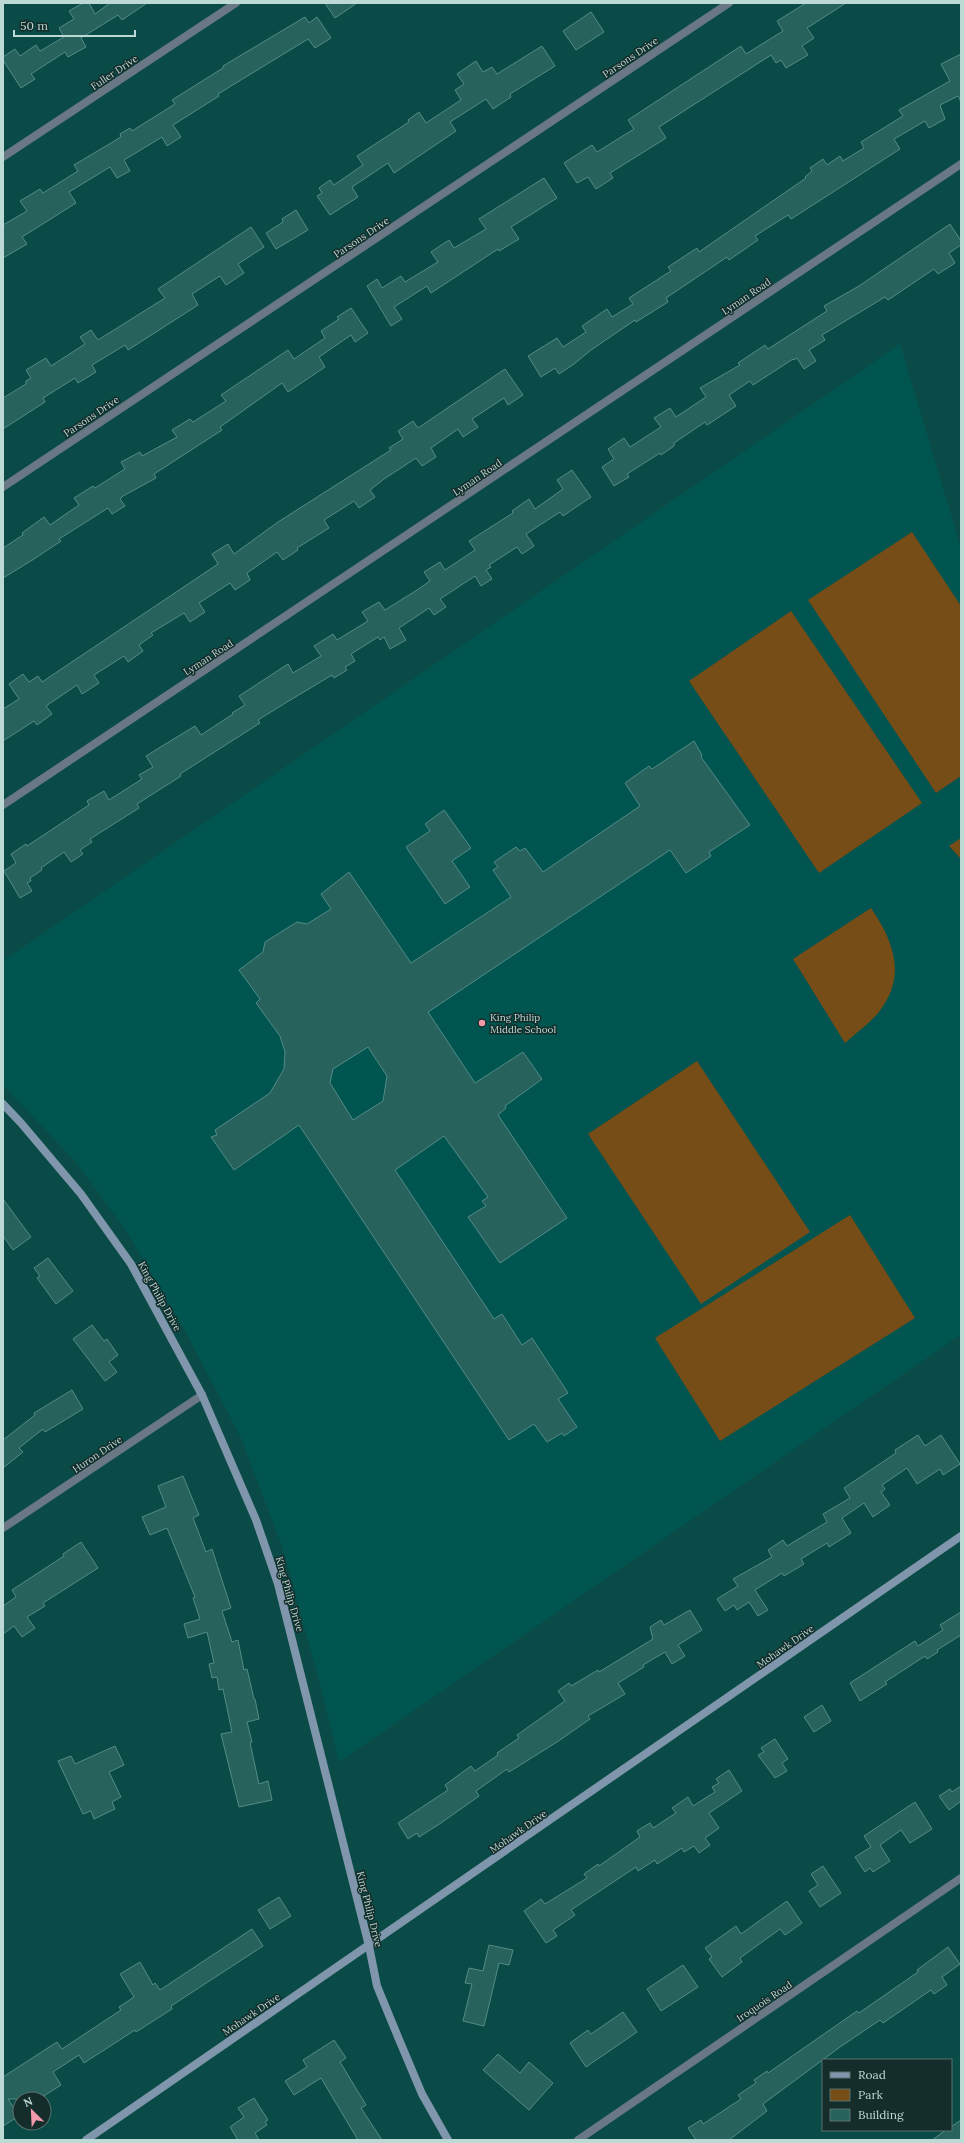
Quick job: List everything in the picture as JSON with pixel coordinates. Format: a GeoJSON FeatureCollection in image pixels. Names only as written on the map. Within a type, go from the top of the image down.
{"type":"FeatureCollection","features":[{"type":"Feature","properties":{"kind":"street","name":"Fuller Drive"},"geometry":{"type":"LineString","coordinates":[[3,158],[236,3]]}},
{"type":"Feature","properties":{"kind":"street","name":"Parsons Drive"},"geometry":{"type":"LineString","coordinates":[[3,487],[730,3]]}},
{"type":"Feature","properties":{"kind":"street","name":"Lyman Road"},"geometry":{"type":"LineString","coordinates":[[3,805],[961,164]]}},
{"type":"Feature","properties":{"kind":"street","name":"King Philip Drive"},"geometry":{"type":"LineString","coordinates":[[3,1104],[81,1194],[131,1264],[202,1395],[256,1520],[278,1584],[369,1946],[377,1986],[422,2094],[448,2140]]}},
{"type":"Feature","properties":{"kind":"street","name":"Huron Drive"},"geometry":{"type":"LineString","coordinates":[[3,1528],[202,1395]]}},
{"type":"Feature","properties":{"kind":"street","name":"Mohawk Drive"},"geometry":{"type":"LineString","coordinates":[[86,2140],[961,1536]]}},
{"type":"Feature","properties":{"kind":"street","name":"Iroquois Road"},"geometry":{"type":"LineString","coordinates":[[578,2140],[961,1878]]}},
{"type":"Feature","properties":{"kind":"shaded area","name":"King Philip Middle School"},"geometry":{"type":"Polygon","coordinates":[[[900,344],[961,548],[961,1338],[959,1336],[339,1762],[284,1552],[241,1438],[183,1327],[125,1229],[74,1160],[3,1085],[3,961],[900,344]]]}},
{"type":"Feature","properties":{"kind":"green space"},"geometry":{"type":"Polygon","coordinates":[[[912,532],[961,606],[961,776],[936,793],[808,600],[912,532]]]}},
{"type":"Feature","properties":{"kind":"green space"},"geometry":{"type":"Polygon","coordinates":[[[791,611],[922,803],[819,873],[689,681],[791,611]]]}},
{"type":"Feature","properties":{"kind":"green space"},"geometry":{"type":"Polygon","coordinates":[[[961,838],[961,859],[949,846],[961,838]]]}},
{"type":"Feature","properties":{"kind":"green space"},"geometry":{"type":"Polygon","coordinates":[[[871,908],[891,946],[895,972],[893,985],[888,999],[879,1012],[845,1043],[793,959],[871,908]]]}},
{"type":"Feature","properties":{"kind":"green space"},"geometry":{"type":"Polygon","coordinates":[[[697,1061],[810,1232],[701,1304],[588,1134],[697,1061]]]}},
{"type":"Feature","properties":{"kind":"green space"},"geometry":{"type":"Polygon","coordinates":[[[850,1215],[915,1318],[720,1441],[655,1338],[850,1215]]]}},
{"type":"Feature","properties":{"kind":"building"},"geometry":{"type":"Polygon","coordinates":[[[83,3],[89,3],[95,14],[110,3],[147,3],[122,20],[118,15],[81,38],[86,47],[68,57],[65,52],[31,74],[35,79],[21,88],[3,60],[3,57],[15,49],[20,56],[36,45],[40,51],[64,37],[59,28],[74,19],[69,11],[83,3]]]}},
{"type":"Feature","properties":{"kind":"building"},"geometry":{"type":"Polygon","coordinates":[[[325,3],[357,3],[335,18],[325,3]]]}},
{"type":"Feature","properties":{"kind":"building"},"geometry":{"type":"Polygon","coordinates":[[[806,3],[846,3],[807,28],[814,38],[802,46],[808,55],[786,68],[781,60],[776,63],[771,55],[659,127],[666,138],[610,173],[613,178],[596,189],[588,177],[577,183],[564,163],[592,145],[597,152],[634,129],[628,120],[741,46],[746,54],[783,31],[777,21],[806,3]]]}},
{"type":"Feature","properties":{"kind":"building"},"geometry":{"type":"Polygon","coordinates":[[[591,12],[604,32],[576,50],[563,31],[591,12]]]}},
{"type":"Feature","properties":{"kind":"building"},"geometry":{"type":"Polygon","coordinates":[[[305,17],[309,23],[317,17],[331,38],[315,48],[308,39],[218,94],[219,96],[173,125],[181,137],[167,146],[162,137],[124,160],[130,171],[117,178],[110,167],[69,192],[76,203],[22,237],[27,244],[3,258],[3,225],[27,211],[20,201],[40,189],[43,193],[78,171],[74,165],[121,137],[120,134],[130,128],[132,131],[175,104],[172,100],[223,68],[223,66],[305,17]]]}},
{"type":"Feature","properties":{"kind":"building"},"geometry":{"type":"Polygon","coordinates":[[[542,46],[555,66],[510,94],[511,97],[493,109],[486,99],[450,122],[456,131],[394,173],[388,163],[352,187],[358,197],[330,215],[317,196],[322,193],[319,188],[330,180],[334,185],[363,165],[357,156],[409,122],[408,120],[419,112],[426,123],[461,100],[455,90],[464,84],[457,74],[476,61],[483,72],[492,67],[497,74],[542,46]]]}},
{"type":"Feature","properties":{"kind":"building"},"geometry":{"type":"Polygon","coordinates":[[[961,54],[961,102],[958,96],[940,105],[945,119],[929,128],[925,121],[894,139],[900,149],[791,219],[788,215],[755,236],[758,240],[729,260],[727,257],[666,298],[668,302],[636,322],[635,320],[559,374],[555,368],[541,377],[528,356],[557,338],[563,347],[586,332],[582,326],[607,309],[612,317],[633,304],[629,298],[671,271],[668,267],[697,248],[699,252],[806,178],[805,177],[812,171],[810,168],[823,159],[827,165],[840,156],[843,161],[864,148],[861,142],[903,116],[899,110],[950,81],[941,64],[961,54]]]}},
{"type":"Feature","properties":{"kind":"building"},"geometry":{"type":"Polygon","coordinates":[[[544,178],[557,198],[511,227],[519,239],[499,251],[498,249],[431,293],[427,286],[394,307],[402,319],[391,326],[367,286],[377,279],[382,288],[401,276],[405,282],[438,262],[431,252],[449,240],[454,248],[486,229],[479,219],[544,178]]]}},
{"type":"Feature","properties":{"kind":"building"},"geometry":{"type":"Polygon","coordinates":[[[296,210],[308,230],[276,249],[266,233],[283,222],[282,219],[296,210]]]}},
{"type":"Feature","properties":{"kind":"building"},"geometry":{"type":"Polygon","coordinates":[[[950,224],[961,241],[961,245],[949,253],[955,263],[938,274],[934,269],[888,300],[885,297],[822,335],[825,340],[809,350],[816,361],[804,369],[797,358],[794,360],[793,359],[753,385],[750,381],[729,395],[736,406],[707,425],[705,422],[674,443],[674,446],[661,455],[660,453],[627,474],[629,477],[614,486],[602,467],[614,459],[608,449],[624,438],[630,447],[661,427],[654,418],[670,408],[676,417],[706,397],[700,388],[740,365],[738,363],[765,345],[768,349],[827,311],[824,306],[859,286],[950,224]]]}},
{"type":"Feature","properties":{"kind":"building"},"geometry":{"type":"Polygon","coordinates":[[[251,227],[264,247],[238,264],[244,273],[226,285],[220,276],[192,294],[198,305],[128,350],[125,345],[92,365],[96,372],[78,383],[75,378],[43,398],[45,402],[3,429],[3,398],[26,384],[26,381],[31,378],[26,370],[46,358],[51,366],[85,344],[80,337],[91,330],[98,340],[165,298],[158,289],[251,227]]]}},
{"type":"Feature","properties":{"kind":"building"},"geometry":{"type":"Polygon","coordinates":[[[351,308],[368,333],[355,342],[351,335],[319,357],[325,367],[288,392],[282,383],[220,427],[222,430],[154,474],[156,478],[123,496],[120,499],[125,506],[112,514],[108,508],[59,539],[61,541],[34,559],[3,578],[3,548],[23,535],[22,533],[44,517],[50,525],[79,505],[74,498],[93,486],[95,488],[125,469],[121,462],[140,452],[142,456],[177,437],[172,430],[190,419],[193,422],[226,401],[221,395],[288,350],[294,359],[325,338],[321,331],[339,319],[337,317],[351,308]]]}},
{"type":"Feature","properties":{"kind":"building"},"geometry":{"type":"Polygon","coordinates":[[[505,369],[523,395],[508,405],[504,398],[472,419],[478,427],[463,437],[458,429],[431,448],[436,457],[422,466],[416,458],[370,490],[375,497],[359,508],[354,501],[324,520],[329,528],[297,548],[298,550],[283,560],[277,552],[247,573],[250,580],[235,590],[230,583],[199,603],[205,612],[190,622],[184,613],[151,633],[153,635],[139,645],[143,651],[128,662],[124,656],[94,675],[99,683],[82,694],[77,685],[46,706],[52,714],[37,725],[34,721],[3,741],[3,709],[19,699],[9,684],[23,674],[29,682],[38,676],[42,682],[218,564],[212,554],[228,544],[234,554],[278,522],[391,450],[389,448],[403,439],[398,431],[413,421],[418,428],[505,369]]]}},
{"type":"Feature","properties":{"kind":"building"},"geometry":{"type":"Polygon","coordinates":[[[572,470],[591,497],[563,516],[560,512],[526,534],[534,546],[522,554],[517,547],[489,565],[491,567],[486,570],[492,579],[481,586],[475,576],[440,599],[446,607],[434,615],[429,608],[399,628],[406,640],[390,649],[384,637],[380,640],[378,637],[351,654],[355,661],[345,667],[347,670],[334,678],[332,675],[258,720],[260,723],[180,774],[181,776],[137,804],[139,808],[90,839],[92,842],[80,850],[83,854],[71,862],[64,852],[41,868],[42,870],[30,878],[31,881],[27,883],[32,891],[20,898],[4,871],[16,863],[11,854],[26,844],[27,846],[89,805],[87,801],[104,791],[109,800],[142,779],[139,775],[153,767],[146,756],[195,726],[201,735],[245,705],[239,696],[288,664],[293,673],[321,656],[314,646],[333,634],[337,640],[368,621],[362,612],[379,602],[385,610],[417,590],[430,581],[424,572],[440,562],[445,570],[475,550],[469,541],[513,513],[512,511],[529,499],[535,509],[563,489],[557,480],[572,470]]]}},
{"type":"Feature","properties":{"kind":"building"},"geometry":{"type":"Polygon","coordinates":[[[694,741],[702,755],[701,757],[750,825],[709,852],[711,856],[686,873],[670,850],[428,1012],[475,1083],[523,1052],[542,1079],[505,1106],[506,1108],[498,1115],[567,1218],[500,1263],[468,1217],[486,1206],[482,1201],[488,1197],[444,1136],[395,1170],[494,1319],[502,1314],[522,1345],[532,1338],[568,1393],[558,1399],[577,1427],[564,1436],[562,1433],[547,1442],[534,1424],[509,1440],[299,1125],[234,1170],[211,1137],[217,1135],[215,1130],[270,1093],[284,1069],[285,1052],[280,1036],[256,1003],[260,999],[239,970],[263,952],[265,942],[297,922],[307,924],[331,909],[321,894],[349,872],[411,963],[511,897],[493,870],[498,867],[494,862],[516,847],[520,851],[525,848],[543,872],[640,806],[625,783],[649,766],[652,769],[694,741]],[[368,1047],[333,1069],[330,1083],[353,1120],[383,1101],[387,1076],[368,1047]]]}},
{"type":"Feature","properties":{"kind":"building"},"geometry":{"type":"Polygon","coordinates":[[[444,810],[471,848],[452,861],[470,887],[445,904],[406,847],[430,831],[425,824],[444,810]]]}},
{"type":"Feature","properties":{"kind":"building"},"geometry":{"type":"Polygon","coordinates":[[[3,1199],[31,1237],[13,1250],[3,1236],[3,1199]]]}},
{"type":"Feature","properties":{"kind":"building"},"geometry":{"type":"Polygon","coordinates":[[[48,1258],[73,1291],[56,1304],[37,1278],[40,1276],[34,1268],[48,1258]]]}},
{"type":"Feature","properties":{"kind":"building"},"geometry":{"type":"Polygon","coordinates":[[[92,1325],[104,1341],[107,1339],[118,1355],[109,1362],[117,1372],[105,1381],[73,1339],[92,1325]]]}},
{"type":"Feature","properties":{"kind":"building"},"geometry":{"type":"Polygon","coordinates":[[[72,1390],[83,1409],[45,1432],[43,1429],[19,1448],[23,1452],[3,1468],[3,1440],[35,1415],[34,1413],[72,1390]]]}},
{"type":"Feature","properties":{"kind":"building"},"geometry":{"type":"Polygon","coordinates":[[[918,1435],[925,1446],[941,1435],[960,1464],[943,1475],[940,1469],[917,1484],[907,1468],[882,1485],[885,1489],[881,1492],[890,1505],[873,1517],[864,1503],[842,1518],[851,1533],[829,1547],[827,1543],[801,1559],[804,1564],[784,1576],[782,1573],[755,1590],[768,1610],[758,1616],[749,1602],[737,1610],[734,1605],[725,1611],[717,1599],[738,1586],[733,1579],[772,1557],[768,1550],[783,1540],[787,1546],[827,1522],[823,1514],[850,1498],[844,1488],[896,1453],[895,1450],[918,1435]]]}},
{"type":"Feature","properties":{"kind":"building"},"geometry":{"type":"Polygon","coordinates":[[[183,1476],[199,1515],[193,1518],[206,1552],[212,1549],[231,1608],[222,1611],[232,1642],[238,1640],[244,1670],[247,1669],[259,1719],[247,1722],[252,1742],[250,1743],[259,1784],[268,1781],[272,1800],[239,1807],[221,1734],[232,1732],[223,1689],[219,1690],[217,1677],[212,1678],[209,1664],[214,1663],[207,1632],[188,1638],[184,1624],[200,1619],[193,1598],[195,1597],[167,1528],[150,1535],[142,1517],[166,1507],[158,1486],[183,1476]]]}},
{"type":"Feature","properties":{"kind":"building"},"geometry":{"type":"Polygon","coordinates":[[[81,1542],[98,1568],[43,1603],[45,1606],[27,1617],[35,1628],[22,1637],[14,1626],[3,1634],[3,1606],[16,1597],[12,1590],[64,1556],[63,1554],[81,1542]]]}},
{"type":"Feature","properties":{"kind":"building"},"geometry":{"type":"Polygon","coordinates":[[[690,1610],[702,1630],[678,1645],[685,1656],[672,1664],[665,1652],[643,1665],[644,1667],[618,1683],[625,1694],[588,1716],[590,1719],[557,1742],[509,1772],[507,1769],[476,1791],[479,1796],[441,1823],[419,1837],[417,1833],[408,1839],[398,1823],[448,1790],[445,1785],[471,1766],[475,1771],[498,1755],[497,1753],[519,1738],[517,1735],[565,1701],[558,1691],[569,1683],[571,1686],[598,1670],[599,1672],[653,1639],[650,1627],[661,1620],[664,1625],[690,1610]]]}},
{"type":"Feature","properties":{"kind":"building"},"geometry":{"type":"Polygon","coordinates":[[[961,1612],[961,1635],[937,1650],[938,1652],[927,1659],[925,1656],[885,1682],[887,1684],[860,1701],[850,1683],[915,1641],[918,1646],[943,1630],[940,1625],[961,1612]]]}},
{"type":"Feature","properties":{"kind":"building"},"geometry":{"type":"Polygon","coordinates":[[[822,1705],[831,1721],[814,1732],[804,1717],[822,1705]]]}},
{"type":"Feature","properties":{"kind":"building"},"geometry":{"type":"Polygon","coordinates":[[[775,1739],[788,1759],[782,1763],[787,1771],[775,1778],[758,1755],[764,1752],[761,1748],[775,1739]]]}},
{"type":"Feature","properties":{"kind":"building"},"geometry":{"type":"Polygon","coordinates":[[[115,1746],[124,1765],[109,1772],[121,1797],[112,1802],[115,1809],[94,1819],[91,1811],[83,1814],[58,1761],[71,1756],[75,1764],[115,1746]]]}},
{"type":"Feature","properties":{"kind":"building"},"geometry":{"type":"Polygon","coordinates":[[[729,1770],[742,1791],[709,1813],[719,1828],[705,1838],[710,1845],[699,1853],[694,1846],[684,1852],[682,1848],[657,1864],[655,1860],[638,1871],[636,1867],[571,1910],[575,1915],[553,1930],[557,1936],[546,1943],[524,1911],[541,1899],[545,1904],[587,1878],[584,1874],[598,1864],[599,1866],[640,1837],[637,1831],[650,1823],[653,1828],[676,1813],[672,1808],[688,1797],[693,1806],[715,1792],[712,1787],[719,1783],[716,1779],[729,1770]]]}},
{"type":"Feature","properties":{"kind":"building"},"geometry":{"type":"Polygon","coordinates":[[[961,1786],[961,1801],[949,1810],[939,1796],[950,1789],[952,1792],[961,1786]]]}},
{"type":"Feature","properties":{"kind":"building"},"geometry":{"type":"Polygon","coordinates":[[[915,1802],[932,1829],[910,1843],[901,1830],[880,1845],[890,1861],[873,1872],[870,1868],[865,1872],[855,1857],[871,1847],[864,1836],[915,1802]]]}},
{"type":"Feature","properties":{"kind":"building"},"geometry":{"type":"Polygon","coordinates":[[[823,1866],[841,1893],[820,1907],[809,1891],[818,1885],[811,1874],[823,1866]]]}},
{"type":"Feature","properties":{"kind":"building"},"geometry":{"type":"Polygon","coordinates":[[[279,1897],[291,1916],[270,1929],[258,1910],[279,1897]]]}},
{"type":"Feature","properties":{"kind":"building"},"geometry":{"type":"Polygon","coordinates":[[[787,1901],[802,1923],[785,1935],[780,1929],[740,1958],[742,1962],[722,1977],[709,1959],[712,1957],[705,1948],[736,1926],[741,1934],[787,1901]]]}},
{"type":"Feature","properties":{"kind":"building"},"geometry":{"type":"Polygon","coordinates":[[[252,1929],[263,1946],[171,2006],[172,2009],[136,2032],[135,2030],[84,2063],[79,2055],[53,2072],[61,2085],[52,2091],[12,2091],[12,2099],[8,2099],[12,2105],[12,2120],[3,2126],[3,2077],[57,2042],[62,2049],[121,2010],[119,2007],[134,1997],[120,1974],[140,1962],[153,1985],[155,1983],[160,1990],[252,1929]]]}},
{"type":"Feature","properties":{"kind":"building"},"geometry":{"type":"Polygon","coordinates":[[[489,1945],[513,1950],[509,1965],[499,1963],[484,2026],[463,2021],[472,1984],[465,1983],[469,1968],[483,1971],[489,1945]]]}},
{"type":"Feature","properties":{"kind":"building"},"geometry":{"type":"Polygon","coordinates":[[[948,1947],[960,1964],[942,1977],[947,1985],[934,1994],[931,1990],[883,2023],[880,2020],[822,2059],[763,2104],[767,2111],[729,2140],[696,2140],[688,2128],[701,2120],[703,2124],[741,2099],[738,2095],[756,2083],[754,2080],[767,2071],[768,2073],[857,2011],[859,2013],[918,1972],[917,1970],[948,1947]]]}},
{"type":"Feature","properties":{"kind":"building"},"geometry":{"type":"Polygon","coordinates":[[[683,1965],[698,1987],[661,2011],[647,1989],[683,1965]]]}},
{"type":"Feature","properties":{"kind":"building"},"geometry":{"type":"Polygon","coordinates":[[[623,2012],[637,2032],[586,2067],[570,2043],[588,2030],[591,2034],[623,2012]]]}},
{"type":"Feature","properties":{"kind":"building"},"geometry":{"type":"Polygon","coordinates":[[[334,2040],[346,2058],[340,2062],[366,2105],[361,2108],[382,2140],[358,2140],[321,2078],[294,2095],[285,2081],[307,2067],[303,2060],[334,2040]]]}},
{"type":"Feature","properties":{"kind":"building"},"geometry":{"type":"Polygon","coordinates":[[[498,2054],[520,2073],[529,2062],[553,2083],[529,2110],[483,2070],[498,2054]]]}},
{"type":"Feature","properties":{"kind":"building"},"geometry":{"type":"Polygon","coordinates":[[[254,2098],[268,2120],[265,2122],[267,2125],[255,2133],[259,2140],[238,2140],[230,2127],[244,2117],[238,2108],[254,2098]]]}},
{"type":"Feature","properties":{"kind":"building"},"geometry":{"type":"Polygon","coordinates":[[[961,2120],[961,2140],[932,2140],[945,2131],[952,2131],[952,2126],[961,2120]]]}},
{"type":"Feature","properties":{"kind":"place","name":"King Philip Middle School"},"geometry":{"type":"Point","coordinates":[482,1023]}}]}
